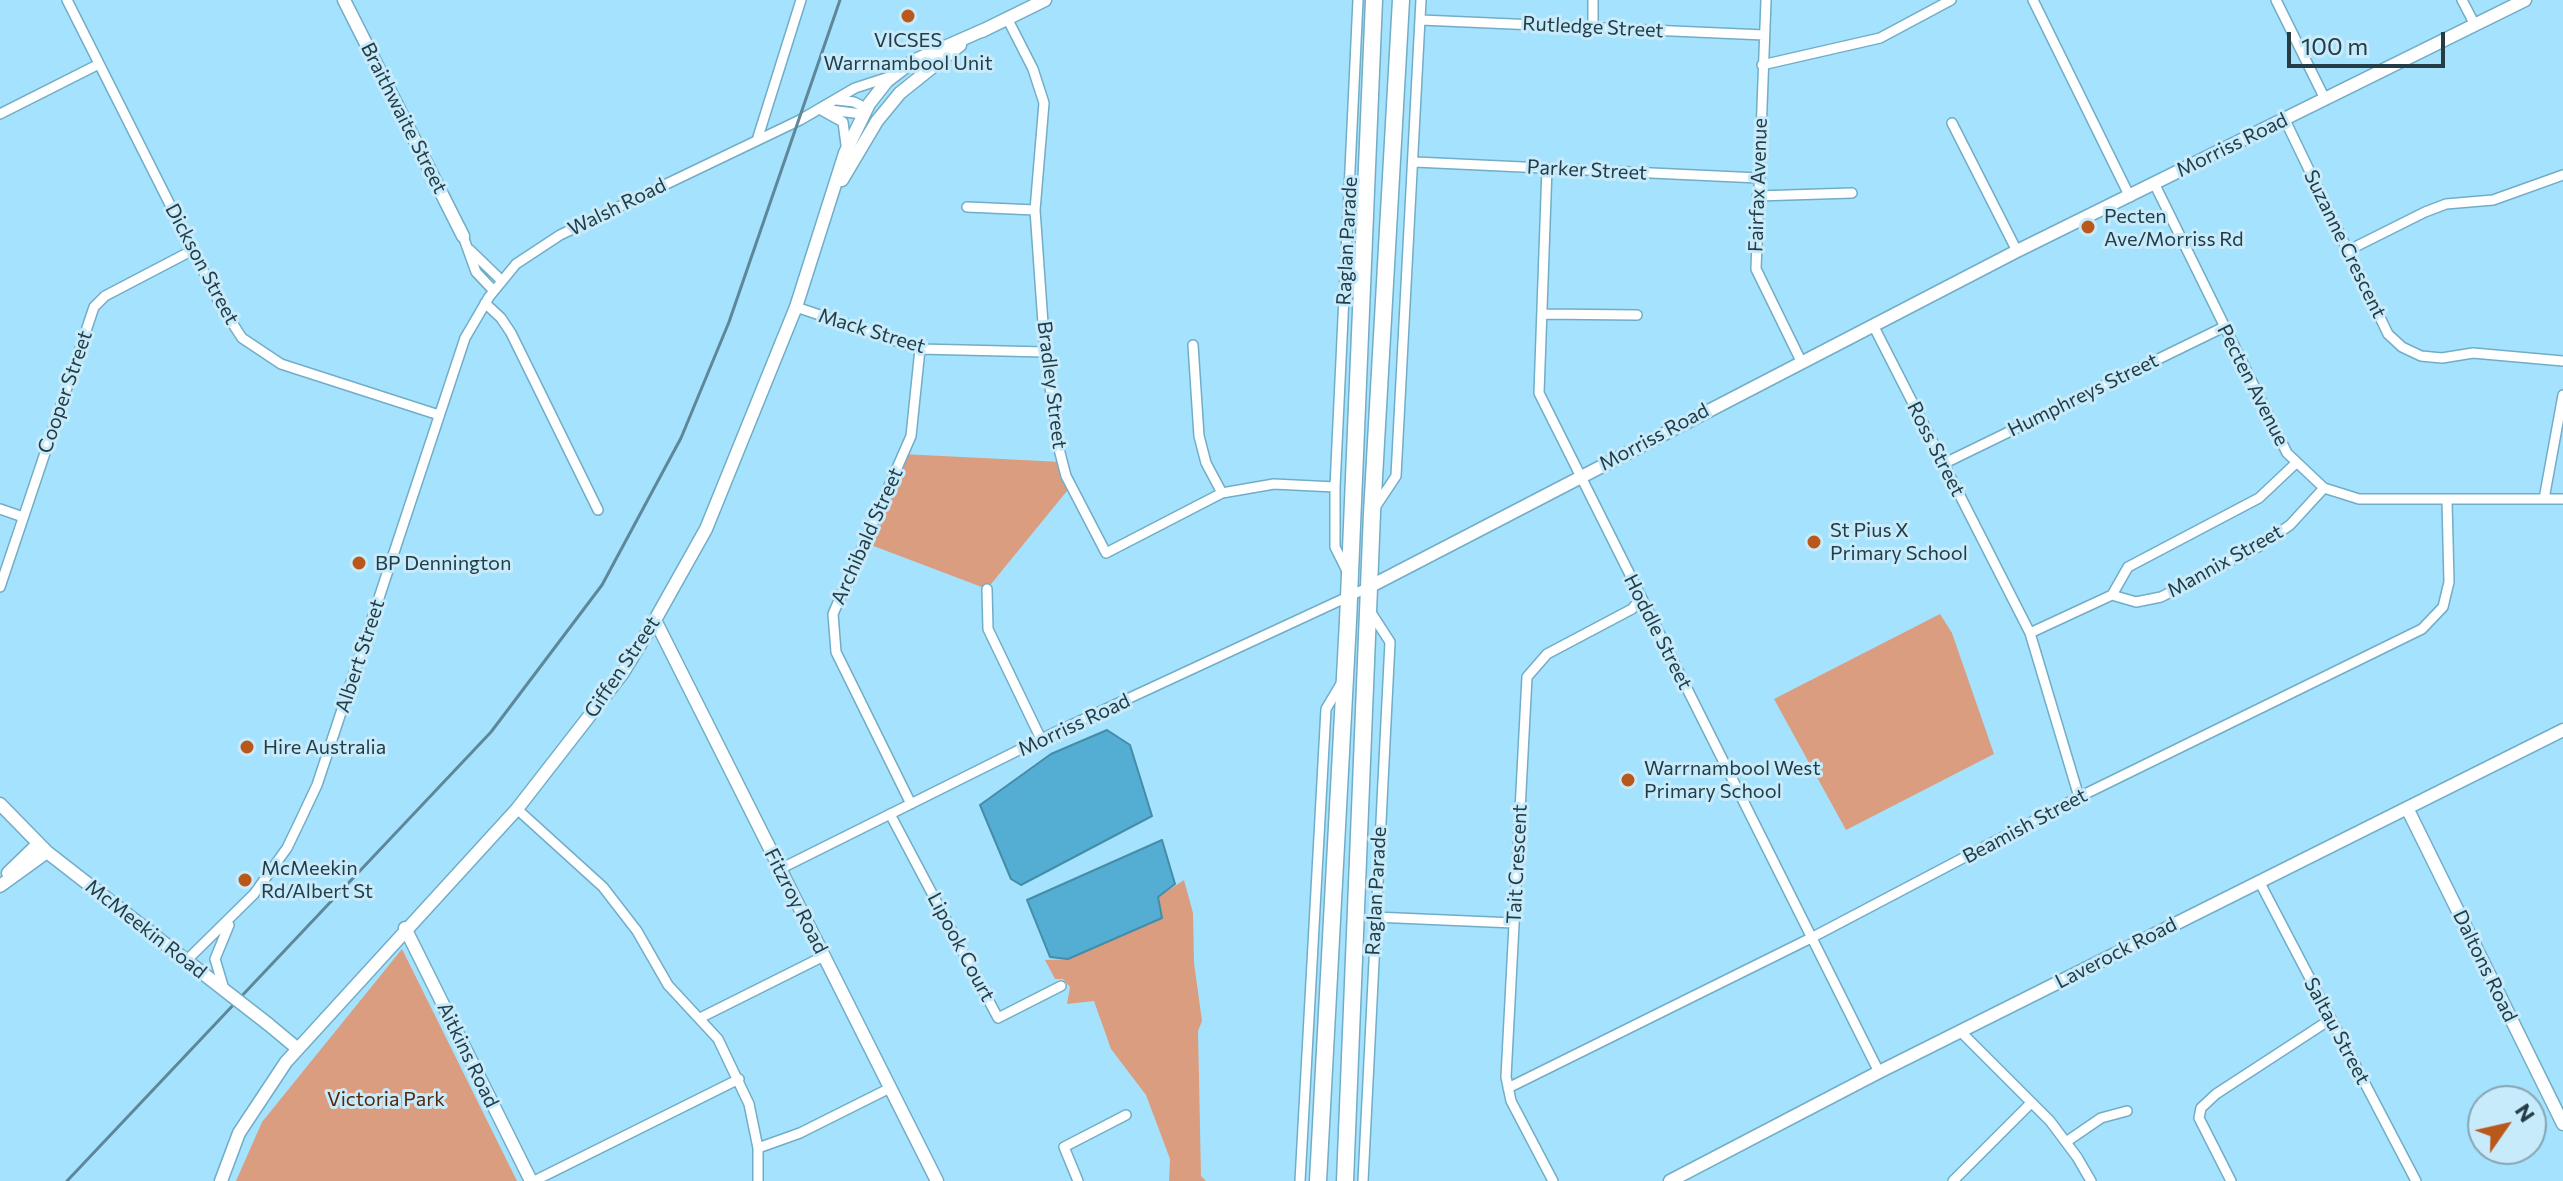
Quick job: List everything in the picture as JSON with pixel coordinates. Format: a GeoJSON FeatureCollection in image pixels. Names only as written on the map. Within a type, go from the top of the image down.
{"type":"FeatureCollection","features":[{"type":"Feature","properties":{"kind":"highway","name":"Raglan Parade"},"geometry":{"type":"LineString","coordinates":[[1318,1181],[1348,599],[1374,0]]}},
{"type":"Feature","properties":{"kind":"highway","name":"Raglan Parade"},"geometry":{"type":"LineString","coordinates":[[1345,1181],[1372,513],[1401,0]]}},
{"type":"Feature","properties":{"kind":"street","name":"Dickson Street"},"geometry":{"type":"LineString","coordinates":[[67,0],[232,324],[256,350],[295,369],[439,415]]}},
{"type":"Feature","properties":{"kind":"street","name":"Braithwaite Street"},"geometry":{"type":"LineString","coordinates":[[344,0],[463,236],[482,265],[502,281]]}},
{"type":"Feature","properties":{"kind":"street"},"geometry":{"type":"LineString","coordinates":[[758,137],[801,0]]}},
{"type":"Feature","properties":{"kind":"street","name":"Walsh Road"},"geometry":{"type":"LineString","coordinates":[[489,297],[516,264],[560,235],[758,137],[818,112],[855,88],[895,74],[925,54],[1045,0]]}},
{"type":"Feature","properties":{"kind":"street","name":"Raglan Parade"},"geometry":{"type":"LineString","coordinates":[[1349,575],[1335,547],[1335,487],[1358,0]]}},
{"type":"Feature","properties":{"kind":"street"},"geometry":{"type":"LineString","coordinates":[[1372,513],[1396,476],[1415,162],[1421,0]]}},
{"type":"Feature","properties":{"kind":"street"},"geometry":{"type":"LineString","coordinates":[[1593,0],[1593,26]]}},
{"type":"Feature","properties":{"kind":"street","name":"Fairfax Avenue"},"geometry":{"type":"LineString","coordinates":[[1766,0],[1756,269],[1801,361]]}},
{"type":"Feature","properties":{"kind":"street"},"geometry":{"type":"LineString","coordinates":[[1762,65],[1880,38],[1951,0]]}},
{"type":"Feature","properties":{"kind":"street"},"geometry":{"type":"LineString","coordinates":[[2033,0],[2130,197]]}},
{"type":"Feature","properties":{"kind":"street"},"geometry":{"type":"LineString","coordinates":[[2276,0],[2325,99]]}},
{"type":"Feature","properties":{"kind":"street"},"geometry":{"type":"LineString","coordinates":[[2462,0],[2475,25]]}},
{"type":"Feature","properties":{"kind":"street","name":"Morriss Road"},"geometry":{"type":"LineString","coordinates":[[780,869],[1041,739],[1348,599],[2017,251],[2525,0]]}},
{"type":"Feature","properties":{"kind":"street","name":"Bradley Street"},"geometry":{"type":"LineString","coordinates":[[1007,18],[1033,69],[1044,103],[1035,210],[1045,352],[1066,476],[1106,553],[1222,493],[1274,484],[1335,487]]}},
{"type":"Feature","properties":{"kind":"street","name":"Rutledge Street"},"geometry":{"type":"LineString","coordinates":[[1421,20],[1764,35]]}},
{"type":"Feature","properties":{"kind":"street","name":"Walsh Road"},"geometry":{"type":"LineString","coordinates":[[879,118],[922,73],[988,28]]}},
{"type":"Feature","properties":{"kind":"street"},"geometry":{"type":"LineString","coordinates":[[0,114],[99,64]]}},
{"type":"Feature","properties":{"kind":"street","name":"Walsh Road"},"geometry":{"type":"LineString","coordinates":[[818,112],[864,111],[895,74]]}},
{"type":"Feature","properties":{"kind":"street"},"geometry":{"type":"LineString","coordinates":[[833,101],[854,102],[879,118]]}},
{"type":"Feature","properties":{"kind":"street","name":"Giffen Street"},"geometry":{"type":"LineString","coordinates":[[221,1181],[239,1133],[298,1049],[405,928],[517,809],[622,674],[655,620],[706,529],[796,307],[845,153],[864,111]]}},
{"type":"Feature","properties":{"kind":"street"},"geometry":{"type":"LineString","coordinates":[[818,112],[843,122],[847,132],[845,153]]}},
{"type":"Feature","properties":{"kind":"street","name":"Giffen Street"},"geometry":{"type":"LineString","coordinates":[[827,212],[841,181],[879,118]]}},
{"type":"Feature","properties":{"kind":"street","name":"Suzanne Crescent"},"geometry":{"type":"LineString","coordinates":[[2285,120],[2388,334],[2402,347],[2421,356],[2442,358],[2473,353],[2563,361]]}},
{"type":"Feature","properties":{"kind":"street"},"geometry":{"type":"LineString","coordinates":[[1952,123],[2017,251]]}},
{"type":"Feature","properties":{"kind":"street","name":"Parker Street"},"geometry":{"type":"LineString","coordinates":[[1415,162],[1759,178]]}},
{"type":"Feature","properties":{"kind":"street","name":"Hoddle Street"},"geometry":{"type":"LineString","coordinates":[[1547,168],[1539,393],[1879,1072]]}},
{"type":"Feature","properties":{"kind":"street"},"geometry":{"type":"LineString","coordinates":[[2347,251],[2446,204],[2493,200],[2563,175]]}},
{"type":"Feature","properties":{"kind":"street","name":"Pecten Avenue"},"geometry":{"type":"LineString","coordinates":[[2154,183],[2295,464],[2324,488],[2359,499],[2563,499]]}},
{"type":"Feature","properties":{"kind":"street"},"geometry":{"type":"LineString","coordinates":[[1757,196],[1852,193]]}},
{"type":"Feature","properties":{"kind":"street"},"geometry":{"type":"LineString","coordinates":[[967,207],[1035,210]]}},
{"type":"Feature","properties":{"kind":"street","name":"Braithwaite Street"},"geometry":{"type":"LineString","coordinates":[[463,236],[476,272],[511,333],[598,510]]}},
{"type":"Feature","properties":{"kind":"street","name":"Cooper Street"},"geometry":{"type":"LineString","coordinates":[[0,587],[94,307],[105,296],[193,250]]}},
{"type":"Feature","properties":{"kind":"street","name":"Albert Street"},"geometry":{"type":"LineString","coordinates":[[187,960],[237,911],[287,848],[317,785],[465,338],[489,297]]}},
{"type":"Feature","properties":{"kind":"street","name":"Mack Street"},"geometry":{"type":"LineString","coordinates":[[796,307],[920,349],[1045,352]]}},
{"type":"Feature","properties":{"kind":"street"},"geometry":{"type":"LineString","coordinates":[[1542,314],[1637,315]]}},
{"type":"Feature","properties":{"kind":"street","name":"Ross Street"},"geometry":{"type":"LineString","coordinates":[[1873,325],[2030,633],[2079,797]]}},
{"type":"Feature","properties":{"kind":"street","name":"Humphreys Street"},"geometry":{"type":"LineString","coordinates":[[1943,464],[2224,327]]}},
{"type":"Feature","properties":{"kind":"street"},"geometry":{"type":"LineString","coordinates":[[1193,345],[1199,436],[1206,463],[1222,493]]}},
{"type":"Feature","properties":{"kind":"street","name":"Archibald Street"},"geometry":{"type":"LineString","coordinates":[[911,804],[836,652],[832,622],[839,595],[911,436],[920,349]]}},
{"type":"Feature","properties":{"kind":"street"},"geometry":{"type":"LineString","coordinates":[[2544,499],[2563,395]]}},
{"type":"Feature","properties":{"kind":"street","name":"Mannix Street"},"geometry":{"type":"LineString","coordinates":[[2030,633],[2112,595],[2128,567],[2259,498],[2295,464]]}},
{"type":"Feature","properties":{"kind":"street","name":"Mannix Street"},"geometry":{"type":"LineString","coordinates":[[2112,595],[2136,602],[2161,597],[2258,547],[2290,525],[2324,488]]}},
{"type":"Feature","properties":{"kind":"street","name":"Beamish Street"},"geometry":{"type":"LineString","coordinates":[[1508,1088],[1811,938],[2079,797],[2422,629],[2443,607],[2449,582],[2447,501]]}},
{"type":"Feature","properties":{"kind":"street"},"geometry":{"type":"LineString","coordinates":[[0,509],[23,517]]}},
{"type":"Feature","properties":{"kind":"street"},"geometry":{"type":"LineString","coordinates":[[987,589],[988,629],[1041,739]]}},
{"type":"Feature","properties":{"kind":"street","name":"Tait Crescent"},"geometry":{"type":"LineString","coordinates":[[1553,1181],[1511,1101],[1508,1088],[1527,677],[1547,654],[1632,609],[1641,598]]}},
{"type":"Feature","properties":{"kind":"street","name":"Raglan Parade"},"geometry":{"type":"LineString","coordinates":[[1363,1181],[1390,642],[1368,608]]}},
{"type":"Feature","properties":{"kind":"street","name":"Fitzroy Road"},"geometry":{"type":"LineString","coordinates":[[655,620],[937,1181]]}},
{"type":"Feature","properties":{"kind":"street","name":"Raglan Parade"},"geometry":{"type":"LineString","coordinates":[[1300,1181],[1326,709],[1343,680]]}},
{"type":"Feature","properties":{"kind":"street","name":"Laverock Road"},"geometry":{"type":"LineString","coordinates":[[1670,1181],[1960,1031],[2563,730]]}},
{"type":"Feature","properties":{"kind":"street","name":"McMeekin Road"},"geometry":{"type":"LineString","coordinates":[[0,804],[42,848],[298,1049]]}},
{"type":"Feature","properties":{"kind":"street","name":"Daltons Road"},"geometry":{"type":"LineString","coordinates":[[2407,808],[2563,1124]]}},
{"type":"Feature","properties":{"kind":"street"},"geometry":{"type":"LineString","coordinates":[[517,809],[603,887],[637,931],[668,985],[718,1039],[749,1104],[758,1148],[758,1181]]}},
{"type":"Feature","properties":{"kind":"street","name":"Lipook Court"},"geometry":{"type":"LineString","coordinates":[[890,814],[998,1018],[1061,986]]}},
{"type":"Feature","properties":{"kind":"street"},"geometry":{"type":"LineString","coordinates":[[0,884],[42,848]]}},
{"type":"Feature","properties":{"kind":"street","name":"Saltau Street"},"geometry":{"type":"LineString","coordinates":[[2259,881],[2416,1181]]}},
{"type":"Feature","properties":{"kind":"street","name":"Albert Street"},"geometry":{"type":"LineString","coordinates":[[228,993],[216,970],[215,954],[237,911]]}},
{"type":"Feature","properties":{"kind":"street"},"geometry":{"type":"LineString","coordinates":[[1374,917],[1514,923]]}},
{"type":"Feature","properties":{"kind":"street","name":"Aitkins Road"},"geometry":{"type":"LineString","coordinates":[[405,928],[533,1181]]}},
{"type":"Feature","properties":{"kind":"street"},"geometry":{"type":"LineString","coordinates":[[700,1018],[824,956]]}},
{"type":"Feature","properties":{"kind":"street"},"geometry":{"type":"LineString","coordinates":[[2231,1181],[2199,1118],[2201,1108],[2216,1094],[2331,1019]]}},
{"type":"Feature","properties":{"kind":"street"},"geometry":{"type":"LineString","coordinates":[[1960,1031],[2066,1142],[2091,1181]]}},
{"type":"Feature","properties":{"kind":"street"},"geometry":{"type":"LineString","coordinates":[[533,1181],[739,1079]]}},
{"type":"Feature","properties":{"kind":"street"},"geometry":{"type":"LineString","coordinates":[[758,1148],[800,1133],[890,1088]]}},
{"type":"Feature","properties":{"kind":"street"},"geometry":{"type":"LineString","coordinates":[[1953,1181],[2031,1103]]}},
{"type":"Feature","properties":{"kind":"street"},"geometry":{"type":"LineString","coordinates":[[2066,1142],[2101,1118],[2127,1111]]}},
{"type":"Feature","properties":{"kind":"street"},"geometry":{"type":"LineString","coordinates":[[1078,1181],[1064,1147],[1126,1115]]}},
{"type":"Feature","properties":{"kind":"green space"},"geometry":{"type":"Polygon","coordinates":[[[902,454],[1062,462],[1071,486],[987,589],[863,542],[902,454]]]}},
{"type":"Feature","properties":{"kind":"green space"},"geometry":{"type":"Polygon","coordinates":[[[1940,614],[1952,633],[1994,754],[1846,830],[1774,699],[1940,614]]]}},
{"type":"Feature","properties":{"kind":"green space"},"geometry":{"type":"Polygon","coordinates":[[[1184,880],[1193,913],[1194,963],[1202,1021],[1198,1031],[1201,1176],[1206,1181],[1169,1181],[1170,1159],[1146,1095],[1111,1049],[1094,1001],[1067,1004],[1070,987],[1063,979],[1055,979],[1045,960],[1069,959],[1162,918],[1158,897],[1184,880]]]}},
{"type":"Feature","properties":{"kind":"green space","name":"Victoria Park"},"geometry":{"type":"Polygon","coordinates":[[[402,949],[517,1181],[236,1181],[262,1122],[402,949]]]}},
{"type":"Feature","properties":{"kind":"water"},"geometry":{"type":"Polygon","coordinates":[[[1107,730],[1130,745],[1152,816],[1021,885],[1011,879],[980,805],[1051,754],[1107,730]]]}},
{"type":"Feature","properties":{"kind":"water"},"geometry":{"type":"Polygon","coordinates":[[[1162,840],[1175,884],[1158,897],[1162,918],[1068,959],[1050,957],[1027,900],[1162,840]]]}},
{"type":"Feature","properties":{"kind":"railway"},"geometry":{"type":"LineString","coordinates":[[67,1181],[491,732],[602,585],[681,438],[729,322],[840,0]]}},
{"type":"Feature","properties":{"kind":"place","name":"VICSES Warrnambool Unit"},"geometry":{"type":"Point","coordinates":[908,16]}},
{"type":"Feature","properties":{"kind":"place","name":"Pecten Ave/Morriss Rd"},"geometry":{"type":"Point","coordinates":[2088,227]}},
{"type":"Feature","properties":{"kind":"place","name":"St Pius X Primary School"},"geometry":{"type":"Point","coordinates":[1814,542]}},
{"type":"Feature","properties":{"kind":"place","name":"BP Dennington"},"geometry":{"type":"Point","coordinates":[359,563]}},
{"type":"Feature","properties":{"kind":"place","name":"Hire Australia"},"geometry":{"type":"Point","coordinates":[247,747]}},
{"type":"Feature","properties":{"kind":"place","name":"Warrnambool West Primary School"},"geometry":{"type":"Point","coordinates":[1628,780]}},
{"type":"Feature","properties":{"kind":"place","name":"McMeekin Rd/Albert St"},"geometry":{"type":"Point","coordinates":[245,880]}}]}
